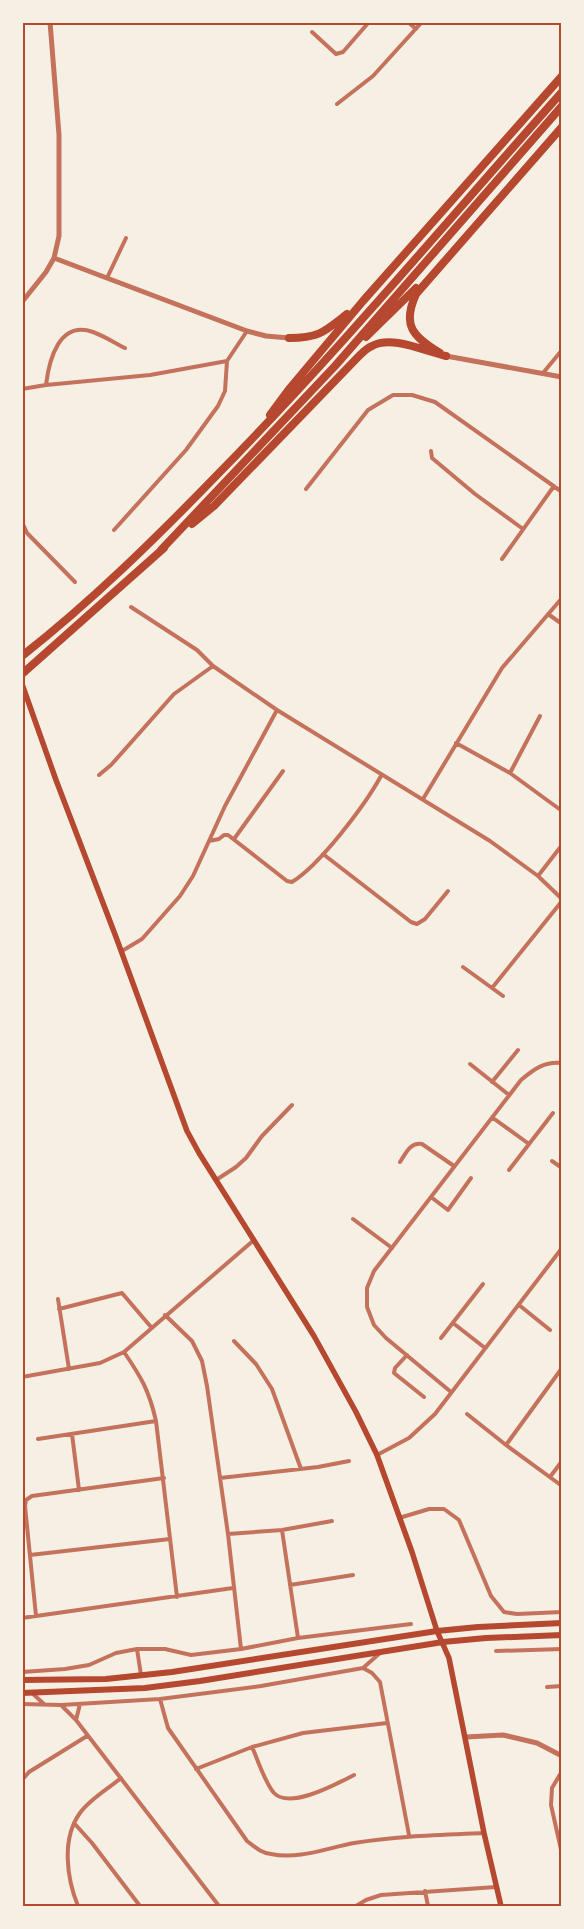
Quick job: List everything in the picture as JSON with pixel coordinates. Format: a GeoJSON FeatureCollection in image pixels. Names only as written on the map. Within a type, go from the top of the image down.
{"type":"FeatureCollection","features":[{"type":"Feature","properties":{"kind":"highway"},"geometry":{"type":"LineString","coordinates":[[251,441],[290,388],[362,301],[562,76]]}},
{"type":"Feature","properties":{"kind":"highway"},"geometry":{"type":"LineString","coordinates":[[22,656],[78,608],[171,522],[251,441],[298,391],[562,92]]}},
{"type":"Feature","properties":{"kind":"highway"},"geometry":{"type":"LineString","coordinates":[[161,550],[335,366],[562,106]]}},
{"type":"Feature","properties":{"kind":"highway"},"geometry":{"type":"LineString","coordinates":[[446,356],[427,345],[416,334],[409,320],[409,308],[416,294],[441,263],[562,127]]}},
{"type":"Feature","properties":{"kind":"highway"},"geometry":{"type":"LineString","coordinates":[[335,366],[441,263]]}},
{"type":"Feature","properties":{"kind":"highway"},"geometry":{"type":"LineString","coordinates":[[289,338],[306,338],[318,335],[362,301]]}},
{"type":"Feature","properties":{"kind":"highway"},"geometry":{"type":"LineString","coordinates":[[22,674],[161,550],[214,506],[359,356],[373,345],[388,342],[405,344],[425,352],[446,356]]}},
{"type":"Feature","properties":{"kind":"main road"},"geometry":{"type":"LineString","coordinates":[[22,684],[187,1131],[314,1336],[356,1412],[377,1455],[412,1552],[437,1632],[449,1658],[484,1833],[501,1906]]}},
{"type":"Feature","properties":{"kind":"main road"},"geometry":{"type":"LineString","coordinates":[[22,1680],[106,1679],[181,1670],[437,1632],[478,1627],[562,1623]]}},
{"type":"Feature","properties":{"kind":"main road"},"geometry":{"type":"LineString","coordinates":[[22,1694],[145,1688],[443,1642],[562,1635]]}},
{"type":"Feature","properties":{"kind":"street"},"geometry":{"type":"LineString","coordinates":[[22,302],[46,272],[54,258],[58,236],[59,135],[50,22]]}},
{"type":"Feature","properties":{"kind":"street"},"geometry":{"type":"LineString","coordinates":[[312,32],[336,54],[343,52],[369,22]]}},
{"type":"Feature","properties":{"kind":"street"},"geometry":{"type":"LineString","coordinates":[[408,22],[416,29]]}},
{"type":"Feature","properties":{"kind":"street"},"geometry":{"type":"LineString","coordinates":[[337,104],[373,76],[422,22]]}},
{"type":"Feature","properties":{"kind":"street"},"geometry":{"type":"LineString","coordinates":[[107,278],[126,238]]}},
{"type":"Feature","properties":{"kind":"street"},"geometry":{"type":"LineString","coordinates":[[54,258],[247,331],[266,336],[289,338]]}},
{"type":"Feature","properties":{"kind":"street"},"geometry":{"type":"LineString","coordinates":[[46,385],[48,369],[59,341],[66,334],[82,330],[92,332],[125,348]]}},
{"type":"Feature","properties":{"kind":"street"},"geometry":{"type":"LineString","coordinates":[[114,530],[186,450],[218,406],[224,392],[227,361],[247,331]]}},
{"type":"Feature","properties":{"kind":"street"},"geometry":{"type":"LineString","coordinates":[[543,374],[562,350]]}},
{"type":"Feature","properties":{"kind":"street"},"geometry":{"type":"LineString","coordinates":[[446,356],[562,377]]}},
{"type":"Feature","properties":{"kind":"street"},"geometry":{"type":"LineString","coordinates":[[22,390],[46,385],[150,375],[227,361]]}},
{"type":"Feature","properties":{"kind":"street"},"geometry":{"type":"LineString","coordinates":[[306,489],[368,410],[393,395],[412,395],[435,402],[562,492]]}},
{"type":"Feature","properties":{"kind":"street"},"geometry":{"type":"LineString","coordinates":[[431,452],[432,458],[475,494],[523,529]]}},
{"type":"Feature","properties":{"kind":"street"},"geometry":{"type":"LineString","coordinates":[[502,559],[554,486]]}},
{"type":"Feature","properties":{"kind":"street"},"geometry":{"type":"LineString","coordinates":[[22,522],[27,533],[75,582]]}},
{"type":"Feature","properties":{"kind":"street"},"geometry":{"type":"LineString","coordinates":[[423,799],[502,668],[562,598]]}},
{"type":"Feature","properties":{"kind":"street"},"geometry":{"type":"LineString","coordinates":[[131,607],[197,650],[213,666],[277,710],[381,776],[423,799],[490,841],[538,876],[562,900],[492,988]]}},
{"type":"Feature","properties":{"kind":"street"},"geometry":{"type":"LineString","coordinates":[[548,614],[562,624]]}},
{"type":"Feature","properties":{"kind":"street"},"geometry":{"type":"LineString","coordinates":[[99,775],[111,765],[174,694],[213,666]]}},
{"type":"Feature","properties":{"kind":"street"},"geometry":{"type":"LineString","coordinates":[[122,951],[142,940],[180,896],[193,876],[225,806],[277,710]]}},
{"type":"Feature","properties":{"kind":"street"},"geometry":{"type":"LineString","coordinates":[[510,773],[540,716]]}},
{"type":"Feature","properties":{"kind":"street"},"geometry":{"type":"LineString","coordinates":[[456,743],[510,773],[562,811]]}},
{"type":"Feature","properties":{"kind":"street"},"geometry":{"type":"LineString","coordinates":[[234,838],[283,771]]}},
{"type":"Feature","properties":{"kind":"street"},"geometry":{"type":"LineString","coordinates":[[209,841],[219,839],[224,835],[234,838],[287,881],[292,882],[323,854],[370,795],[381,776]]}},
{"type":"Feature","properties":{"kind":"street"},"geometry":{"type":"LineString","coordinates":[[538,876],[562,845]]}},
{"type":"Feature","properties":{"kind":"street"},"geometry":{"type":"LineString","coordinates":[[323,854],[411,922],[417,924],[425,920],[448,891]]}},
{"type":"Feature","properties":{"kind":"street"},"geometry":{"type":"LineString","coordinates":[[463,967],[503,996]]}},
{"type":"Feature","properties":{"kind":"street"},"geometry":{"type":"LineString","coordinates":[[492,1082],[518,1050]]}},
{"type":"Feature","properties":{"kind":"street"},"geometry":{"type":"LineString","coordinates":[[451,1392],[374,1325],[367,1307],[367,1288],[374,1271],[521,1080],[541,1065],[552,1062],[562,1063]]}},
{"type":"Feature","properties":{"kind":"street"},"geometry":{"type":"LineString","coordinates":[[470,1064],[509,1095]]}},
{"type":"Feature","properties":{"kind":"street"},"geometry":{"type":"LineString","coordinates":[[216,1180],[246,1158],[262,1136],[292,1105]]}},
{"type":"Feature","properties":{"kind":"street"},"geometry":{"type":"LineString","coordinates":[[509,1170],[553,1114]]}},
{"type":"Feature","properties":{"kind":"street"},"geometry":{"type":"LineString","coordinates":[[493,1118],[529,1144]]}},
{"type":"Feature","properties":{"kind":"street"},"geometry":{"type":"LineString","coordinates":[[400,1162],[412,1145],[417,1143],[422,1144],[454,1166]]}},
{"type":"Feature","properties":{"kind":"street"},"geometry":{"type":"LineString","coordinates":[[552,1161],[562,1168]]}},
{"type":"Feature","properties":{"kind":"street"},"geometry":{"type":"LineString","coordinates":[[431,1197],[448,1210],[471,1178]]}},
{"type":"Feature","properties":{"kind":"street"},"geometry":{"type":"LineString","coordinates":[[353,1219],[392,1248]]}},
{"type":"Feature","properties":{"kind":"street"},"geometry":{"type":"LineString","coordinates":[[22,1377],[100,1363],[124,1352],[254,1240]]}},
{"type":"Feature","properties":{"kind":"street"},"geometry":{"type":"LineString","coordinates":[[377,1455],[410,1438],[435,1414],[560,1254],[562,1248]]}},
{"type":"Feature","properties":{"kind":"street"},"geometry":{"type":"LineString","coordinates":[[441,1338],[483,1284]]}},
{"type":"Feature","properties":{"kind":"street"},"geometry":{"type":"LineString","coordinates":[[59,1310],[122,1293],[151,1327]]}},
{"type":"Feature","properties":{"kind":"street"},"geometry":{"type":"LineString","coordinates":[[58,1298],[69,1369]]}},
{"type":"Feature","properties":{"kind":"street"},"geometry":{"type":"LineString","coordinates":[[519,1305],[550,1330]]}},
{"type":"Feature","properties":{"kind":"street"},"geometry":{"type":"LineString","coordinates":[[165,1315],[192,1341],[201,1357],[208,1386],[241,1649]]}},
{"type":"Feature","properties":{"kind":"street"},"geometry":{"type":"LineString","coordinates":[[453,1323],[485,1348]]}},
{"type":"Feature","properties":{"kind":"street"},"geometry":{"type":"LineString","coordinates":[[234,1341],[256,1364],[272,1389],[301,1469]]}},
{"type":"Feature","properties":{"kind":"street"},"geometry":{"type":"LineString","coordinates":[[124,1352],[143,1379],[151,1398],[156,1420],[177,1597]]}},
{"type":"Feature","properties":{"kind":"street"},"geometry":{"type":"LineString","coordinates":[[407,1354],[394,1368],[394,1373],[424,1397]]}},
{"type":"Feature","properties":{"kind":"street"},"geometry":{"type":"LineString","coordinates":[[506,1445],[562,1368]]}},
{"type":"Feature","properties":{"kind":"street"},"geometry":{"type":"LineString","coordinates":[[467,1414],[562,1486]]}},
{"type":"Feature","properties":{"kind":"street"},"geometry":{"type":"LineString","coordinates":[[38,1439],[156,1420]]}},
{"type":"Feature","properties":{"kind":"street"},"geometry":{"type":"LineString","coordinates":[[72,1434],[79,1490]]}},
{"type":"Feature","properties":{"kind":"street"},"geometry":{"type":"LineString","coordinates":[[220,1478],[301,1469],[349,1461]]}},
{"type":"Feature","properties":{"kind":"street"},"geometry":{"type":"LineString","coordinates":[[550,1477],[562,1461]]}},
{"type":"Feature","properties":{"kind":"street"},"geometry":{"type":"LineString","coordinates":[[36,1616],[25,1506],[26,1500],[32,1496],[164,1478]]}},
{"type":"Feature","properties":{"kind":"street"},"geometry":{"type":"LineString","coordinates":[[399,1518],[429,1509],[444,1509],[459,1520],[491,1596],[504,1612],[517,1614],[562,1612]]}},
{"type":"Feature","properties":{"kind":"street"},"geometry":{"type":"LineString","coordinates":[[228,1534],[282,1530],[332,1522]]}},
{"type":"Feature","properties":{"kind":"street"},"geometry":{"type":"LineString","coordinates":[[282,1530],[298,1638]]}},
{"type":"Feature","properties":{"kind":"street"},"geometry":{"type":"LineString","coordinates":[[30,1555],[170,1539]]}},
{"type":"Feature","properties":{"kind":"street"},"geometry":{"type":"LineString","coordinates":[[290,1585],[353,1575]]}},
{"type":"Feature","properties":{"kind":"street"},"geometry":{"type":"LineString","coordinates":[[22,1618],[233,1588]]}},
{"type":"Feature","properties":{"kind":"street"},"geometry":{"type":"LineString","coordinates":[[22,1672],[89,1665],[116,1653],[137,1649],[165,1649],[191,1655],[241,1649],[298,1638],[411,1624]]}},
{"type":"Feature","properties":{"kind":"street"},"geometry":{"type":"LineString","coordinates":[[137,1649],[141,1675]]}},
{"type":"Feature","properties":{"kind":"street"},"geometry":{"type":"LineString","coordinates":[[496,1651],[562,1649]]}},
{"type":"Feature","properties":{"kind":"street"},"geometry":{"type":"LineString","coordinates":[[22,1704],[61,1705],[160,1699],[261,1686],[362,1668],[382,1652]]}},
{"type":"Feature","properties":{"kind":"street"},"geometry":{"type":"LineString","coordinates":[[362,1668],[372,1673],[380,1682],[409,1836]]}},
{"type":"Feature","properties":{"kind":"street"},"geometry":{"type":"LineString","coordinates":[[547,1687],[562,1686]]}},
{"type":"Feature","properties":{"kind":"street"},"geometry":{"type":"LineString","coordinates":[[33,1693],[44,1704]]}},
{"type":"Feature","properties":{"kind":"street"},"geometry":{"type":"LineString","coordinates":[[160,1699],[168,1728],[248,1842],[259,1851],[271,1855],[295,1855],[353,1843],[409,1836],[484,1833]]}},
{"type":"Feature","properties":{"kind":"street"},"geometry":{"type":"LineString","coordinates":[[76,1720],[80,1704]]}},
{"type":"Feature","properties":{"kind":"street"},"geometry":{"type":"LineString","coordinates":[[61,1705],[76,1720],[218,1906]]}},
{"type":"Feature","properties":{"kind":"street"},"geometry":{"type":"LineString","coordinates":[[196,1769],[252,1747],[303,1733],[387,1723]]}},
{"type":"Feature","properties":{"kind":"street"},"geometry":{"type":"LineString","coordinates":[[466,1737],[503,1735],[538,1743],[562,1756]]}},
{"type":"Feature","properties":{"kind":"street"},"geometry":{"type":"LineString","coordinates":[[22,1780],[29,1772],[87,1736]]}},
{"type":"Feature","properties":{"kind":"street"},"geometry":{"type":"LineString","coordinates":[[252,1747],[271,1789],[276,1795],[285,1799],[318,1792],[354,1775]]}},
{"type":"Feature","properties":{"kind":"street"},"geometry":{"type":"LineString","coordinates":[[562,1771],[552,1788],[551,1806],[562,1854]]}},
{"type":"Feature","properties":{"kind":"street"},"geometry":{"type":"LineString","coordinates":[[78,1906],[72,1892],[68,1858],[68,1844],[74,1823],[87,1804],[121,1778]]}},
{"type":"Feature","properties":{"kind":"street"},"geometry":{"type":"LineString","coordinates":[[74,1823],[140,1906]]}},
{"type":"Feature","properties":{"kind":"street"},"geometry":{"type":"LineString","coordinates":[[356,1906],[381,1895],[496,1887]]}},
{"type":"Feature","properties":{"kind":"street"},"geometry":{"type":"LineString","coordinates":[[425,1891],[428,1906]]}}]}
